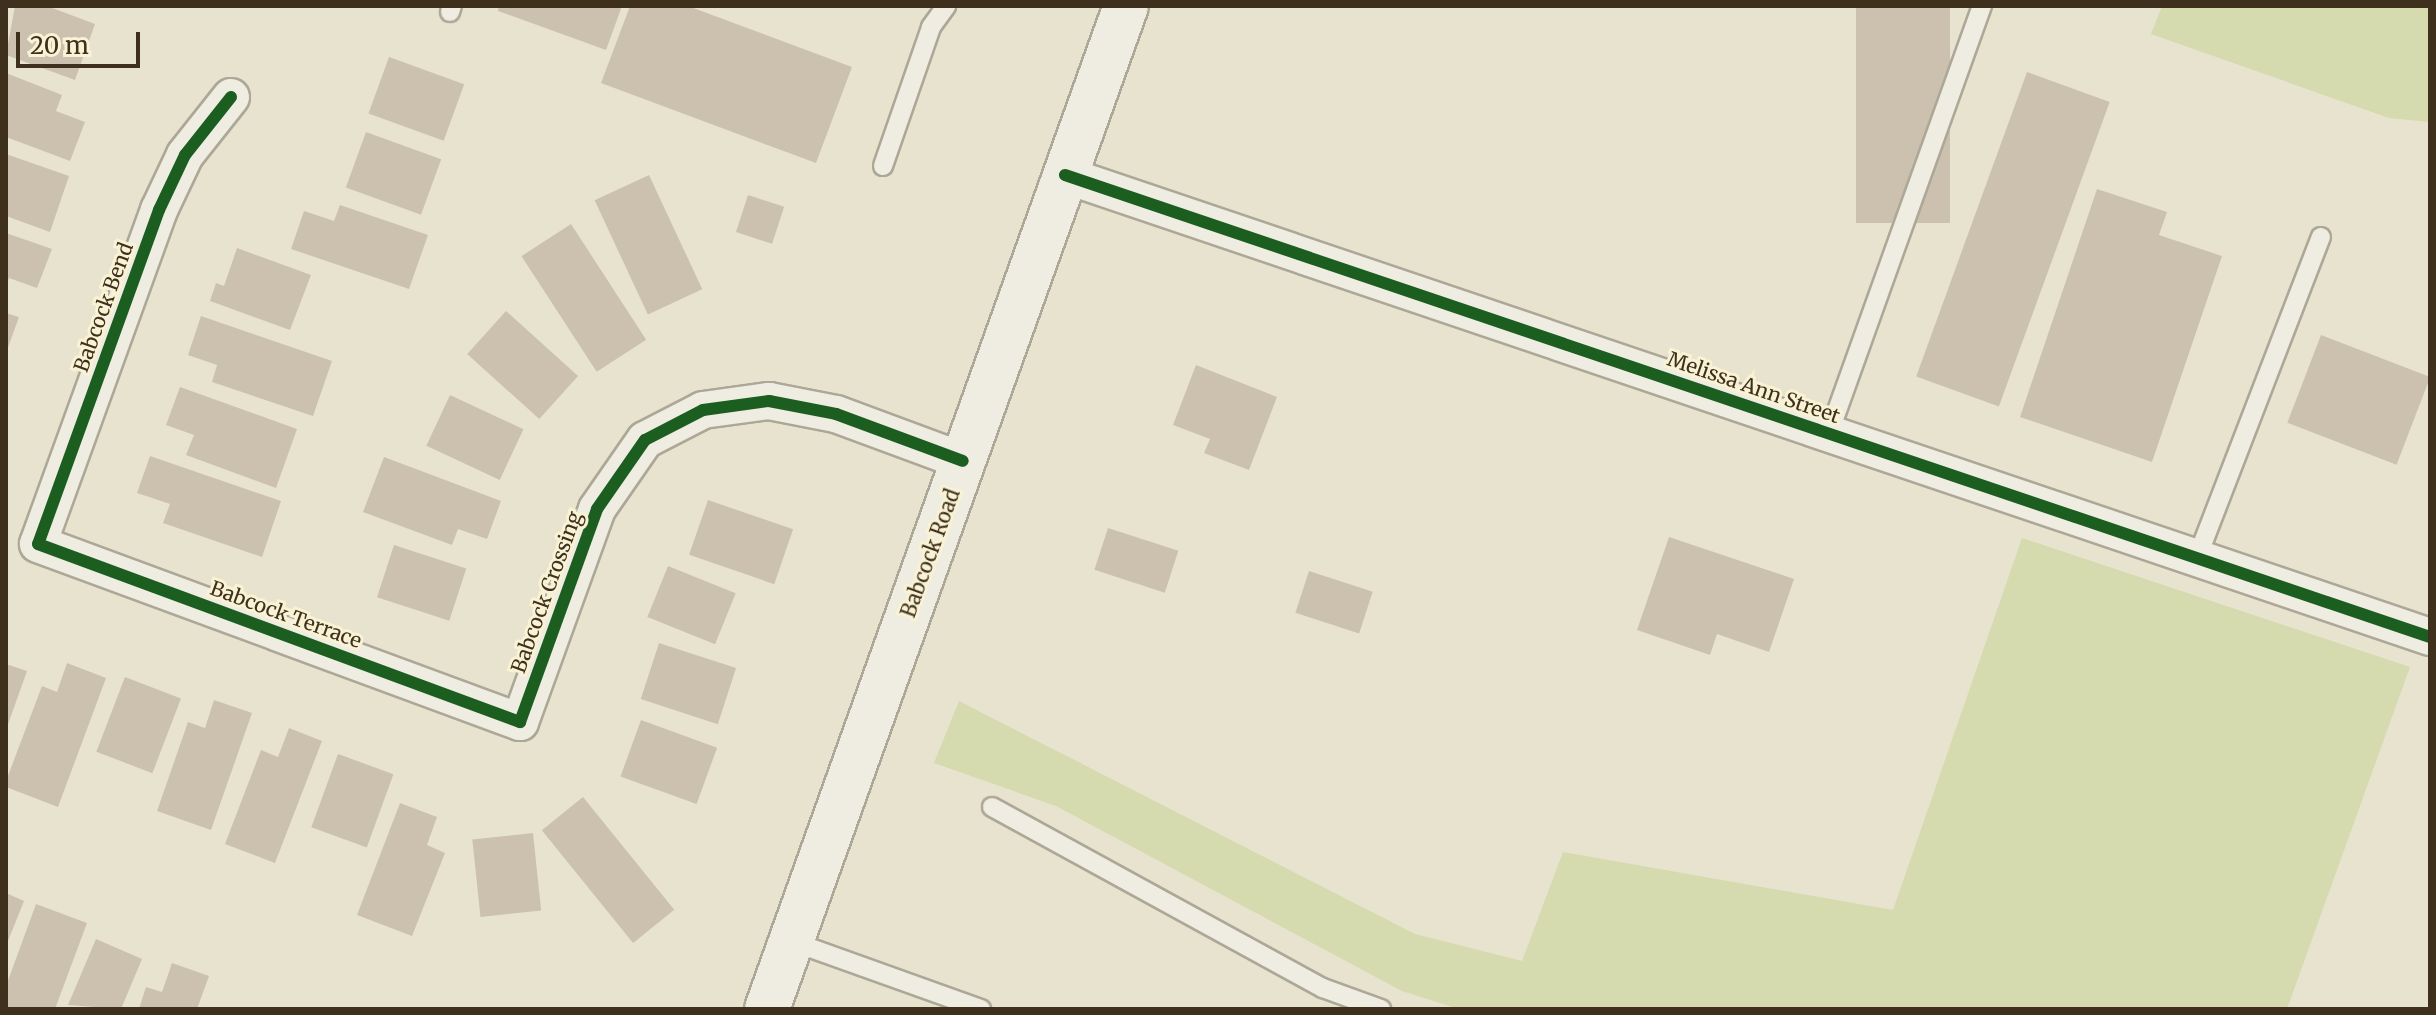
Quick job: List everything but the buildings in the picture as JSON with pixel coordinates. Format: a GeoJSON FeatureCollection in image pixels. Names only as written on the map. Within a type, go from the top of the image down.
{"type":"FeatureCollection","features":[{"type":"Feature","properties":{"kind":"main road","name":"Babcock Road"},"geometry":{"type":"LineString","coordinates":[[767,1009],[1126,6]]}},
{"type":"Feature","properties":{"kind":"street","name":"Babcock Bend"},"geometry":{"type":"LineString","coordinates":[[38,544],[159,210],[185,155],[231,97]]}},
{"type":"Feature","properties":{"kind":"street","name":"Melissa Ann Street"},"geometry":{"type":"LineString","coordinates":[[1065,175],[2430,637]]}},
{"type":"Feature","properties":{"kind":"street","name":"Babcock Crossing"},"geometry":{"type":"LineString","coordinates":[[520,722],[597,509],[645,440],[703,410],[769,401],[836,414],[963,461]]}},
{"type":"Feature","properties":{"kind":"street","name":"Babcock Terrace"},"geometry":{"type":"LineString","coordinates":[[38,544],[520,722]]}},
{"type":"Feature","properties":{"kind":"lane"},"geometry":{"type":"LineString","coordinates":[[883,166],[931,27],[946,6]]}},
{"type":"Feature","properties":{"kind":"lane"},"geometry":{"type":"LineString","coordinates":[[1829,433],[1982,6]]}},
{"type":"Feature","properties":{"kind":"lane"},"geometry":{"type":"LineString","coordinates":[[2197,558],[2321,237]]}},
{"type":"Feature","properties":{"kind":"lane"},"geometry":{"type":"LineString","coordinates":[[992,807],[1323,988],[1381,1009]]}},
{"type":"Feature","properties":{"kind":"lane"},"geometry":{"type":"LineString","coordinates":[[791,941],[981,1009]]}},
{"type":"Feature","properties":{"kind":"green space"},"geometry":{"type":"Polygon","coordinates":[[[2162,6],[2430,6],[2430,122],[2389,118],[2151,34],[2162,6]]]}},
{"type":"Feature","properties":{"kind":"green space"},"geometry":{"type":"Polygon","coordinates":[[[2022,538],[2410,667],[2287,1009],[1459,1009],[1402,991],[1056,806],[934,763],[959,701],[1415,934],[1522,961],[1563,852],[1893,910],[2022,538]]]}},
{"type":"Feature","properties":{"kind":"cycle path"},"geometry":{"type":"LineString","coordinates":[[231,97],[185,155],[159,210],[38,544],[520,722],[597,509],[645,440],[703,410],[769,401],[836,414],[963,461]]}},
{"type":"Feature","properties":{"kind":"cycle path"},"geometry":{"type":"LineString","coordinates":[[1065,175],[2430,637]]}}]}
